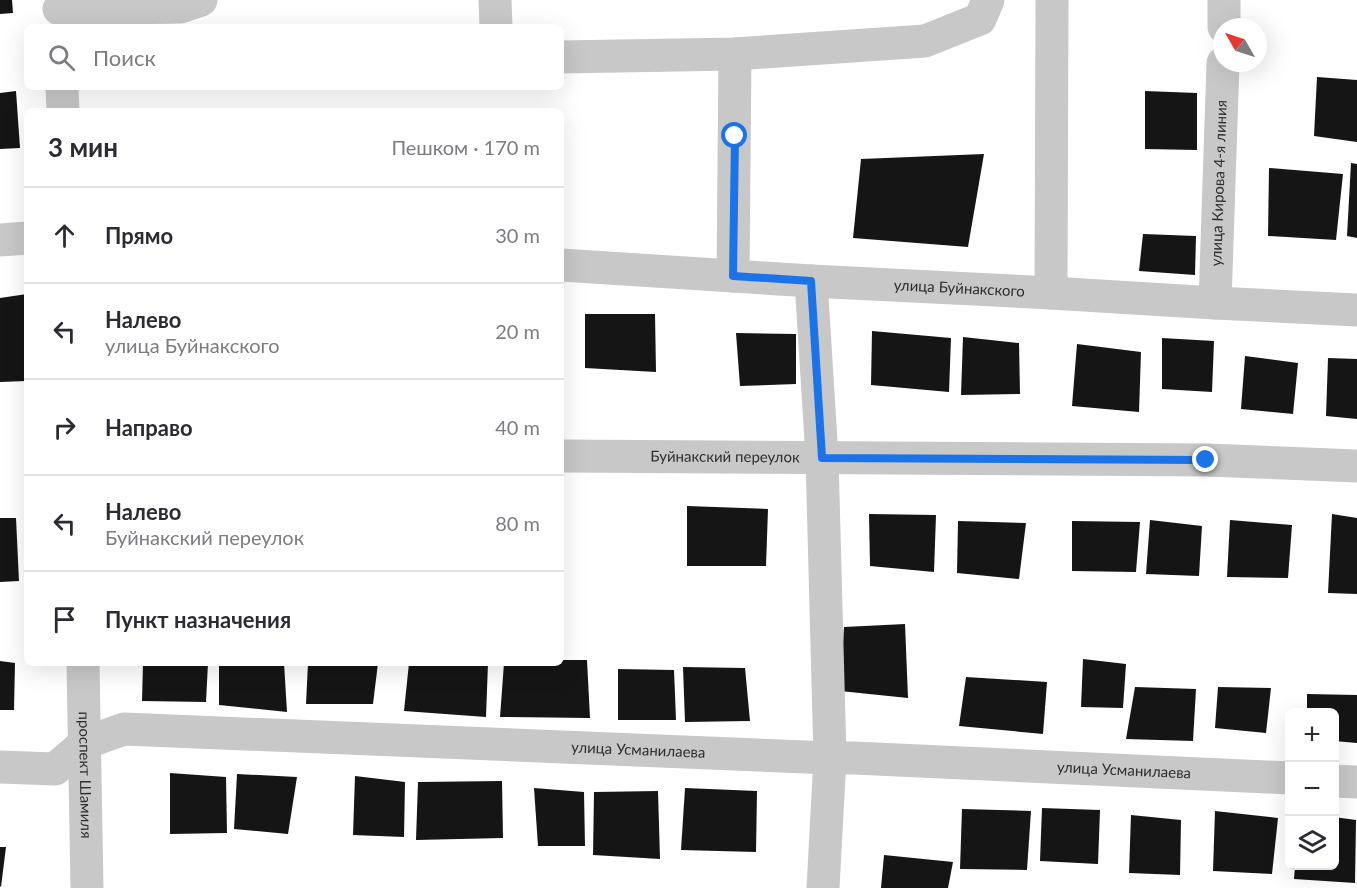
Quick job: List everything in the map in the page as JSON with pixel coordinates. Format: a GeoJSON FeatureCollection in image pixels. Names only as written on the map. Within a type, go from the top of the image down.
{"type":"FeatureCollection","features":[{"type":"Feature","properties":{"kind":"street"},"geometry":{"type":"LineString","coordinates":[[59,12],[180,7],[201,0]]}},
{"type":"Feature","properties":{"kind":"street"},"geometry":{"type":"LineString","coordinates":[[495,0],[496,24]]}},
{"type":"Feature","properties":{"kind":"street"},"geometry":{"type":"LineString","coordinates":[[564,57],[735,54],[925,41],[980,19],[988,0]]}},
{"type":"Feature","properties":{"kind":"street"},"geometry":{"type":"LineString","coordinates":[[1051,293],[1053,0]]}},
{"type":"Feature","properties":{"kind":"street"},"geometry":{"type":"LineString","coordinates":[[1224,0],[1224,18]]}},
{"type":"Feature","properties":{"kind":"street"},"geometry":{"type":"LineString","coordinates":[[733,276],[735,54]]}},
{"type":"Feature","properties":{"kind":"street","name":"улица Кирова 4-я линия"},"geometry":{"type":"LineString","coordinates":[[1215,303],[1223,72]]}},
{"type":"Feature","properties":{"kind":"street"},"geometry":{"type":"LineString","coordinates":[[62,90],[63,108]]}},
{"type":"Feature","properties":{"kind":"street"},"geometry":{"type":"LineString","coordinates":[[0,240],[24,238]]}},
{"type":"Feature","properties":{"kind":"street","name":"улица Буйнакского"},"geometry":{"type":"LineString","coordinates":[[564,265],[811,281],[1357,310]]}},
{"type":"Feature","properties":{"kind":"street"},"geometry":{"type":"LineString","coordinates":[[811,281],[822,458],[830,758],[823,888]]}},
{"type":"Feature","properties":{"kind":"street","name":"Буйнакский переулок"},"geometry":{"type":"LineString","coordinates":[[564,456],[1206,460],[1357,466]]}},
{"type":"Feature","properties":{"kind":"street","name":"проспект Шамиля"},"geometry":{"type":"LineString","coordinates":[[83,666],[87,888]]}},
{"type":"Feature","properties":{"kind":"street","name":"улица Усманилаева"},"geometry":{"type":"LineString","coordinates":[[0,767],[55,769],[85,743],[124,729],[1285,778]]}},
{"type":"Feature","properties":{"kind":"street"},"geometry":{"type":"LineString","coordinates":[[1339,781],[1357,782]]}},
{"type":"Feature","properties":{"kind":"building"},"geometry":{"type":"Polygon","coordinates":[[[0,0],[12,0],[13,13],[0,14],[0,0]]]}},
{"type":"Feature","properties":{"kind":"building"},"geometry":{"type":"Polygon","coordinates":[[[1317,77],[1357,80],[1357,142],[1314,136],[1317,77]]]}},
{"type":"Feature","properties":{"kind":"building"},"geometry":{"type":"Polygon","coordinates":[[[16,91],[20,148],[0,149],[0,93],[16,91]]]}},
{"type":"Feature","properties":{"kind":"building"},"geometry":{"type":"Polygon","coordinates":[[[1145,91],[1197,93],[1197,150],[1145,149],[1145,91]]]}},
{"type":"Feature","properties":{"kind":"building"},"geometry":{"type":"Polygon","coordinates":[[[984,154],[968,247],[853,238],[861,159],[984,154]]]}},
{"type":"Feature","properties":{"kind":"building"},"geometry":{"type":"Polygon","coordinates":[[[1351,163],[1357,164],[1357,238],[1347,236],[1351,163]]]}},
{"type":"Feature","properties":{"kind":"building"},"geometry":{"type":"Polygon","coordinates":[[[1269,168],[1343,174],[1336,240],[1268,236],[1269,168]]]}},
{"type":"Feature","properties":{"kind":"building"},"geometry":{"type":"Polygon","coordinates":[[[1143,234],[1196,236],[1195,275],[1139,271],[1143,234]]]}},
{"type":"Feature","properties":{"kind":"building"},"geometry":{"type":"Polygon","coordinates":[[[24,294],[24,381],[0,382],[0,298],[24,294]]]}},
{"type":"Feature","properties":{"kind":"building"},"geometry":{"type":"Polygon","coordinates":[[[585,314],[655,314],[656,372],[585,368],[585,314]]]}},
{"type":"Feature","properties":{"kind":"building"},"geometry":{"type":"Polygon","coordinates":[[[872,331],[951,338],[949,392],[871,385],[872,331]]]}},
{"type":"Feature","properties":{"kind":"building"},"geometry":{"type":"Polygon","coordinates":[[[736,333],[796,334],[796,384],[740,386],[736,333]]]}},
{"type":"Feature","properties":{"kind":"building"},"geometry":{"type":"Polygon","coordinates":[[[963,337],[1019,343],[1020,394],[961,395],[963,337]]]}},
{"type":"Feature","properties":{"kind":"building"},"geometry":{"type":"Polygon","coordinates":[[[1162,338],[1214,341],[1212,392],[1162,389],[1162,338]]]}},
{"type":"Feature","properties":{"kind":"building"},"geometry":{"type":"Polygon","coordinates":[[[1077,344],[1141,352],[1139,412],[1072,406],[1077,344]]]}},
{"type":"Feature","properties":{"kind":"building"},"geometry":{"type":"Polygon","coordinates":[[[1245,356],[1298,363],[1293,414],[1241,409],[1245,356]]]}},
{"type":"Feature","properties":{"kind":"building"},"geometry":{"type":"Polygon","coordinates":[[[1328,358],[1357,359],[1357,419],[1326,416],[1328,358]]]}},
{"type":"Feature","properties":{"kind":"building"},"geometry":{"type":"Polygon","coordinates":[[[687,506],[768,509],[766,566],[687,566],[687,506]]]}},
{"type":"Feature","properties":{"kind":"building"},"geometry":{"type":"Polygon","coordinates":[[[869,514],[936,515],[934,572],[870,566],[869,514]]]}},
{"type":"Feature","properties":{"kind":"building"},"geometry":{"type":"Polygon","coordinates":[[[1332,514],[1357,518],[1357,594],[1328,593],[1332,514]]]}},
{"type":"Feature","properties":{"kind":"building"},"geometry":{"type":"Polygon","coordinates":[[[0,518],[16,518],[19,581],[0,582],[0,518]]]}},
{"type":"Feature","properties":{"kind":"building"},"geometry":{"type":"Polygon","coordinates":[[[1150,520],[1202,526],[1199,576],[1146,574],[1150,520]]]}},
{"type":"Feature","properties":{"kind":"building"},"geometry":{"type":"Polygon","coordinates":[[[1230,520],[1292,525],[1288,578],[1227,577],[1230,520]]]}},
{"type":"Feature","properties":{"kind":"building"},"geometry":{"type":"Polygon","coordinates":[[[958,521],[1026,523],[1019,579],[957,573],[958,521]]]}},
{"type":"Feature","properties":{"kind":"building"},"geometry":{"type":"Polygon","coordinates":[[[1072,521],[1140,522],[1136,572],[1072,571],[1072,521]]]}},
{"type":"Feature","properties":{"kind":"building"},"geometry":{"type":"Polygon","coordinates":[[[905,624],[908,698],[840,691],[844,627],[905,624]]]}},
{"type":"Feature","properties":{"kind":"building"},"geometry":{"type":"Polygon","coordinates":[[[1083,659],[1126,664],[1123,708],[1081,707],[1083,659]]]}},
{"type":"Feature","properties":{"kind":"building"},"geometry":{"type":"Polygon","coordinates":[[[564,660],[587,660],[590,718],[500,717],[504,666],[564,666],[564,660]]]}},
{"type":"Feature","properties":{"kind":"building"},"geometry":{"type":"Polygon","coordinates":[[[0,661],[15,663],[14,710],[0,710],[0,661]]]}},
{"type":"Feature","properties":{"kind":"building"},"geometry":{"type":"Polygon","coordinates":[[[143,666],[208,666],[206,702],[142,701],[143,666]]]}},
{"type":"Feature","properties":{"kind":"building"},"geometry":{"type":"Polygon","coordinates":[[[219,666],[284,666],[287,712],[219,705],[219,666]]]}},
{"type":"Feature","properties":{"kind":"building"},"geometry":{"type":"Polygon","coordinates":[[[308,666],[378,666],[373,704],[306,704],[308,666]]]}},
{"type":"Feature","properties":{"kind":"building"},"geometry":{"type":"Polygon","coordinates":[[[409,666],[488,666],[486,717],[404,711],[409,666]]]}},
{"type":"Feature","properties":{"kind":"building"},"geometry":{"type":"Polygon","coordinates":[[[683,667],[745,668],[750,721],[685,722],[683,667]]]}},
{"type":"Feature","properties":{"kind":"building"},"geometry":{"type":"Polygon","coordinates":[[[618,669],[674,670],[676,720],[618,720],[618,669]]]}},
{"type":"Feature","properties":{"kind":"building"},"geometry":{"type":"Polygon","coordinates":[[[966,677],[1047,682],[1043,734],[959,726],[966,677]]]}},
{"type":"Feature","properties":{"kind":"building"},"geometry":{"type":"Polygon","coordinates":[[[1135,687],[1196,689],[1193,741],[1126,739],[1135,687]]]}},
{"type":"Feature","properties":{"kind":"building"},"geometry":{"type":"Polygon","coordinates":[[[1218,687],[1271,688],[1266,733],[1215,728],[1218,687]]]}},
{"type":"Feature","properties":{"kind":"building"},"geometry":{"type":"Polygon","coordinates":[[[1307,694],[1357,695],[1357,743],[1339,741],[1339,708],[1307,708],[1307,694]]]}},
{"type":"Feature","properties":{"kind":"building"},"geometry":{"type":"Polygon","coordinates":[[[170,773],[226,777],[227,833],[170,834],[170,773]]]}},
{"type":"Feature","properties":{"kind":"building"},"geometry":{"type":"Polygon","coordinates":[[[237,774],[297,777],[288,834],[234,829],[237,774]]]}},
{"type":"Feature","properties":{"kind":"building"},"geometry":{"type":"Polygon","coordinates":[[[355,776],[405,782],[404,837],[353,835],[355,776]]]}},
{"type":"Feature","properties":{"kind":"building"},"geometry":{"type":"Polygon","coordinates":[[[502,781],[503,838],[416,840],[418,782],[502,781]]]}},
{"type":"Feature","properties":{"kind":"building"},"geometry":{"type":"Polygon","coordinates":[[[534,788],[584,792],[585,846],[538,846],[534,788]]]}},
{"type":"Feature","properties":{"kind":"building"},"geometry":{"type":"Polygon","coordinates":[[[685,788],[757,791],[756,852],[681,850],[685,788]]]}},
{"type":"Feature","properties":{"kind":"building"},"geometry":{"type":"Polygon","coordinates":[[[658,791],[660,859],[593,855],[594,792],[658,791]]]}},
{"type":"Feature","properties":{"kind":"building"},"geometry":{"type":"Polygon","coordinates":[[[1042,808],[1100,810],[1098,864],[1040,861],[1042,808]]]}},
{"type":"Feature","properties":{"kind":"building"},"geometry":{"type":"Polygon","coordinates":[[[962,809],[1031,811],[1027,870],[960,869],[962,809]]]}},
{"type":"Feature","properties":{"kind":"building"},"geometry":{"type":"Polygon","coordinates":[[[1215,811],[1278,818],[1272,874],[1213,871],[1215,811]]]}},
{"type":"Feature","properties":{"kind":"building"},"geometry":{"type":"Polygon","coordinates":[[[1131,815],[1181,820],[1180,875],[1129,873],[1131,815]]]}},
{"type":"Feature","properties":{"kind":"building"},"geometry":{"type":"Polygon","coordinates":[[[1339,818],[1356,820],[1355,883],[1294,879],[1295,870],[1339,870],[1339,818]]]}},
{"type":"Feature","properties":{"kind":"building"},"geometry":{"type":"Polygon","coordinates":[[[0,847],[6,847],[1,887],[0,886],[0,847]]]}},
{"type":"Feature","properties":{"kind":"building"},"geometry":{"type":"Polygon","coordinates":[[[884,855],[953,862],[948,888],[881,888],[884,855]]]}},
{"type":"Feature","properties":{"kind":"route"},"geometry":{"type":"LineString","coordinates":[[735,136],[733,276],[811,281],[822,458],[1206,460]]}}]}
